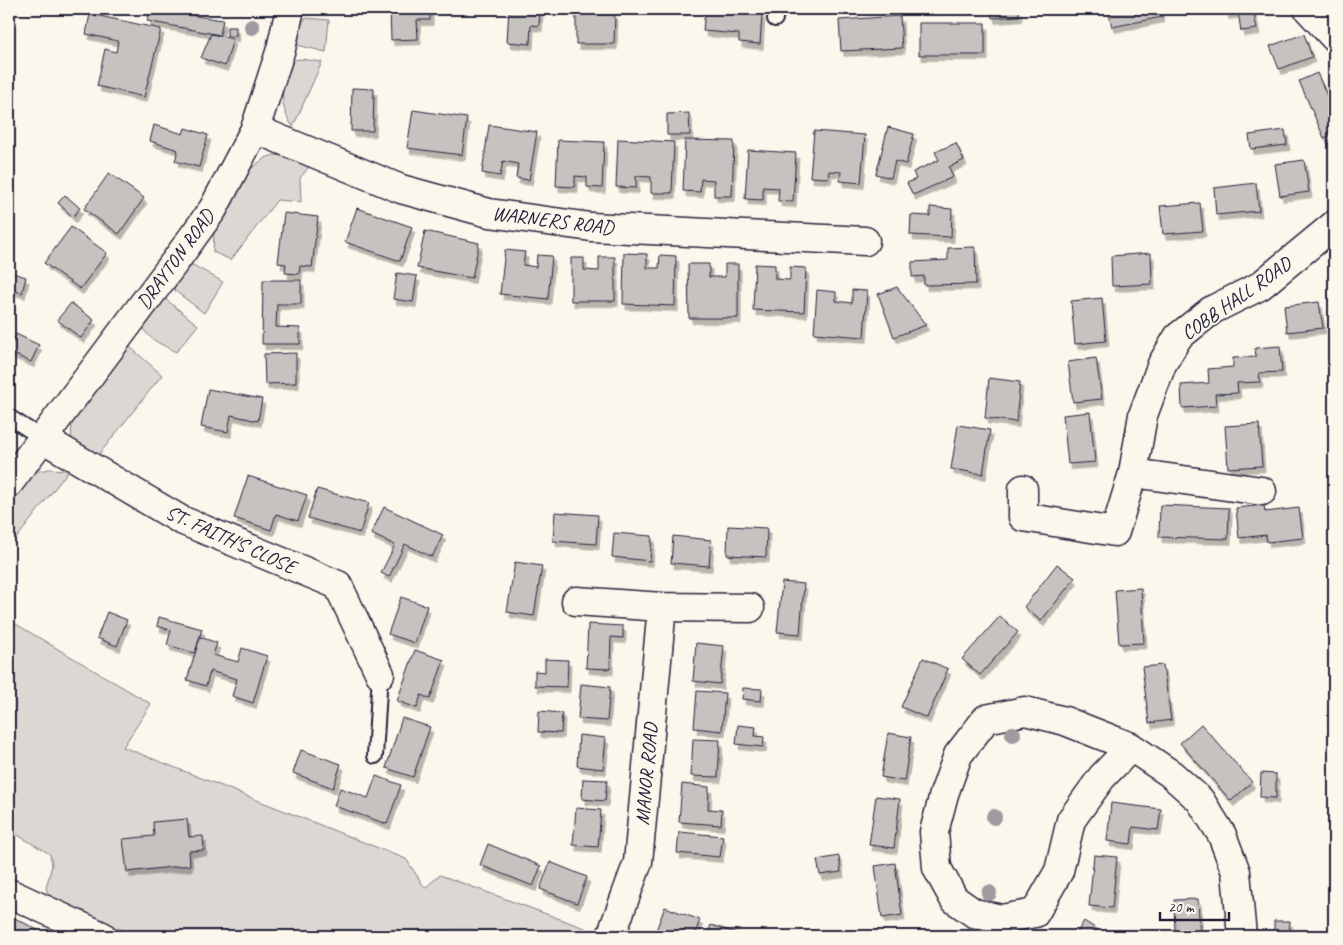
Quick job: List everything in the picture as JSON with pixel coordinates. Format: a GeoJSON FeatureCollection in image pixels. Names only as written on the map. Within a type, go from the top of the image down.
{"type":"FeatureCollection","features":[{"type":"Feature","properties":{"kind":"street","name":"DRAYTON ROAD"},"geometry":{"type":"LineString","coordinates":[[9,483],[174,264],[213,209],[255,129],[281,49],[290,9]]}},
{"type":"Feature","properties":{"kind":"street"},"geometry":{"type":"LineString","coordinates":[[1308,9],[1334,37]]}},
{"type":"Feature","properties":{"kind":"street","name":"WARNERS ROAD"},"geometry":{"type":"LineString","coordinates":[[255,129],[402,189],[489,213],[591,227],[865,241]]}},
{"type":"Feature","properties":{"kind":"street","name":"COBB HALL ROAD"},"geometry":{"type":"LineString","coordinates":[[1023,490],[1023,517],[1114,532],[1133,472],[1143,415],[1162,364],[1178,337],[1212,310],[1260,286],[1334,225]]}},
{"type":"Feature","properties":{"kind":"street","name":"ST. FAITH'S CLOSE"},"geometry":{"type":"LineString","coordinates":[[42,438],[181,520],[338,585],[380,674]]}},
{"type":"Feature","properties":{"kind":"street"},"geometry":{"type":"LineString","coordinates":[[1133,472],[1262,490]]}},
{"type":"Feature","properties":{"kind":"street"},"geometry":{"type":"LineString","coordinates":[[576,602],[662,607],[750,608]]}},
{"type":"Feature","properties":{"kind":"street","name":"MANOR ROAD"},"geometry":{"type":"LineString","coordinates":[[611,936],[638,862],[662,607]]}},
{"type":"Feature","properties":{"kind":"street"},"geometry":{"type":"LineString","coordinates":[[1131,747],[1102,777],[1071,820],[1058,870],[1035,913],[1001,919],[974,913],[954,899],[937,868],[934,832],[944,794],[958,755],[986,719],[1025,711],[1065,720],[1131,747],[1171,774],[1200,800],[1222,835],[1236,872],[1242,936]]}},
{"type":"Feature","properties":{"kind":"street"},"geometry":{"type":"LineString","coordinates":[[9,893],[102,936]]}},
{"type":"Feature","properties":{"kind":"lane"},"geometry":{"type":"LineString","coordinates":[[9,416],[42,438]]}},
{"type":"Feature","properties":{"kind":"lane"},"geometry":{"type":"LineString","coordinates":[[375,756],[380,674]]}},
{"type":"Feature","properties":{"kind":"shaded area"},"geometry":{"type":"Polygon","coordinates":[[[306,18],[329,20],[326,52],[297,45],[300,25],[306,18]]]}},
{"type":"Feature","properties":{"kind":"shaded area"},"geometry":{"type":"Polygon","coordinates":[[[301,59],[322,62],[293,127],[285,111],[282,94],[283,85],[293,60],[301,59]]]}},
{"type":"Feature","properties":{"kind":"shaded area"},"geometry":{"type":"Polygon","coordinates":[[[274,155],[292,157],[309,167],[300,178],[301,202],[277,200],[231,260],[213,252],[214,231],[246,172],[265,158],[274,155]]]}},
{"type":"Feature","properties":{"kind":"shaded area"},"geometry":{"type":"Polygon","coordinates":[[[193,265],[223,282],[204,313],[174,290],[178,279],[193,265]]]}},
{"type":"Feature","properties":{"kind":"shaded area"},"geometry":{"type":"Polygon","coordinates":[[[164,298],[198,325],[176,352],[150,337],[142,323],[164,298]]]}},
{"type":"Feature","properties":{"kind":"shaded area"},"geometry":{"type":"Polygon","coordinates":[[[130,347],[162,375],[93,462],[71,443],[72,420],[121,351],[130,347]]]}},
{"type":"Feature","properties":{"kind":"shaded area"},"geometry":{"type":"Polygon","coordinates":[[[49,469],[69,470],[9,548],[9,505],[33,472],[49,469]]]}},
{"type":"Feature","properties":{"kind":"shaded area"},"geometry":{"type":"Polygon","coordinates":[[[9,620],[151,704],[123,747],[406,859],[425,888],[440,875],[601,934],[600,936],[520,936],[468,929],[416,930],[383,936],[150,936],[99,923],[50,902],[46,888],[52,865],[50,854],[9,830],[9,620]]]}},
{"type":"Feature","properties":{"kind":"building"},"geometry":{"type":"Polygon","coordinates":[[[150,9],[223,20],[220,35],[147,21],[150,9]]]}},
{"type":"Feature","properties":{"kind":"building"},"geometry":{"type":"Polygon","coordinates":[[[390,9],[430,9],[430,20],[417,20],[418,39],[391,40],[390,9]]]}},
{"type":"Feature","properties":{"kind":"building"},"geometry":{"type":"Polygon","coordinates":[[[509,9],[540,9],[539,26],[531,25],[530,44],[507,42],[509,9]]]}},
{"type":"Feature","properties":{"kind":"building"},"geometry":{"type":"Polygon","coordinates":[[[705,9],[744,9],[744,12],[762,13],[760,44],[739,42],[739,34],[703,31],[705,9]]]}},
{"type":"Feature","properties":{"kind":"building"},"geometry":{"type":"Polygon","coordinates":[[[991,9],[1019,9],[1019,16],[992,18],[991,9]]]}},
{"type":"Feature","properties":{"kind":"building"},"geometry":{"type":"Polygon","coordinates":[[[1108,9],[1160,9],[1162,17],[1112,27],[1108,9]]]}},
{"type":"Feature","properties":{"kind":"building"},"geometry":{"type":"Polygon","coordinates":[[[1225,9],[1253,9],[1257,29],[1241,31],[1238,12],[1226,14],[1225,9]]]}},
{"type":"Feature","properties":{"kind":"building"},"geometry":{"type":"Polygon","coordinates":[[[90,14],[161,29],[144,97],[97,86],[105,49],[116,52],[118,41],[86,34],[90,14]]]}},
{"type":"Feature","properties":{"kind":"building"},"geometry":{"type":"Polygon","coordinates":[[[576,14],[615,14],[614,44],[576,44],[576,14]]]}},
{"type":"Feature","properties":{"kind":"building"},"geometry":{"type":"Polygon","coordinates":[[[900,16],[902,48],[841,51],[839,20],[900,16]]]}},
{"type":"Feature","properties":{"kind":"building"},"geometry":{"type":"Polygon","coordinates":[[[919,23],[985,23],[985,55],[919,55],[919,23]]]}},
{"type":"Feature","properties":{"kind":"building"},"geometry":{"type":"Polygon","coordinates":[[[227,27],[236,27],[236,36],[227,36],[227,27]]]}},
{"type":"Feature","properties":{"kind":"building"},"geometry":{"type":"Polygon","coordinates":[[[211,34],[233,39],[225,66],[201,58],[211,34]]]}},
{"type":"Feature","properties":{"kind":"building"},"geometry":{"type":"Polygon","coordinates":[[[1304,34],[1312,57],[1279,69],[1270,46],[1304,34]]]}},
{"type":"Feature","properties":{"kind":"building"},"geometry":{"type":"Polygon","coordinates":[[[1317,73],[1334,111],[1334,134],[1324,138],[1299,81],[1317,73]]]}},
{"type":"Feature","properties":{"kind":"building"},"geometry":{"type":"Polygon","coordinates":[[[352,88],[374,89],[373,131],[351,131],[352,88]]]}},
{"type":"Feature","properties":{"kind":"building"},"geometry":{"type":"Polygon","coordinates":[[[413,110],[467,118],[462,155],[407,148],[413,110]]]}},
{"type":"Feature","properties":{"kind":"building"},"geometry":{"type":"Polygon","coordinates":[[[689,113],[690,135],[667,135],[667,114],[689,113]]]}},
{"type":"Feature","properties":{"kind":"building"},"geometry":{"type":"Polygon","coordinates":[[[154,125],[183,134],[185,128],[208,135],[199,167],[175,161],[178,150],[150,141],[154,125]]]}},
{"type":"Feature","properties":{"kind":"building"},"geometry":{"type":"Polygon","coordinates":[[[489,125],[537,132],[529,180],[516,178],[518,164],[503,161],[500,176],[482,173],[489,125]]]}},
{"type":"Feature","properties":{"kind":"building"},"geometry":{"type":"Polygon","coordinates":[[[888,127],[914,134],[906,164],[895,161],[891,178],[876,174],[888,127]]]}},
{"type":"Feature","properties":{"kind":"building"},"geometry":{"type":"Polygon","coordinates":[[[1285,130],[1287,145],[1251,149],[1249,135],[1285,130]]]}},
{"type":"Feature","properties":{"kind":"building"},"geometry":{"type":"Polygon","coordinates":[[[814,131],[865,135],[861,183],[840,181],[841,172],[829,171],[828,178],[810,177],[814,131]]]}},
{"type":"Feature","properties":{"kind":"building"},"geometry":{"type":"Polygon","coordinates":[[[618,139],[674,142],[672,193],[651,193],[651,177],[636,176],[636,188],[616,187],[618,139]]]}},
{"type":"Feature","properties":{"kind":"building"},"geometry":{"type":"Polygon","coordinates":[[[558,140],[604,142],[602,188],[587,187],[587,177],[575,176],[575,187],[556,186],[558,140]]]}},
{"type":"Feature","properties":{"kind":"building"},"geometry":{"type":"Polygon","coordinates":[[[685,140],[734,141],[732,196],[714,196],[714,180],[701,179],[700,192],[683,191],[685,140]]]}},
{"type":"Feature","properties":{"kind":"building"},"geometry":{"type":"Polygon","coordinates":[[[956,143],[964,160],[949,167],[953,177],[913,195],[907,183],[916,179],[913,172],[939,160],[935,152],[956,143]]]}},
{"type":"Feature","properties":{"kind":"building"},"geometry":{"type":"Polygon","coordinates":[[[748,150],[796,153],[793,202],[778,201],[779,188],[763,187],[763,200],[745,199],[748,150]]]}},
{"type":"Feature","properties":{"kind":"building"},"geometry":{"type":"Polygon","coordinates":[[[1304,160],[1309,192],[1280,196],[1275,164],[1304,160]]]}},
{"type":"Feature","properties":{"kind":"building"},"geometry":{"type":"Polygon","coordinates":[[[109,173],[144,198],[119,234],[84,209],[109,173]]]}},
{"type":"Feature","properties":{"kind":"building"},"geometry":{"type":"Polygon","coordinates":[[[1256,183],[1259,211],[1216,215],[1214,188],[1256,183]]]}},
{"type":"Feature","properties":{"kind":"building"},"geometry":{"type":"Polygon","coordinates":[[[65,195],[80,208],[73,217],[58,203],[65,195]]]}},
{"type":"Feature","properties":{"kind":"building"},"geometry":{"type":"Polygon","coordinates":[[[1200,203],[1203,231],[1163,234],[1160,206],[1200,203]]]}},
{"type":"Feature","properties":{"kind":"building"},"geometry":{"type":"Polygon","coordinates":[[[930,207],[952,209],[951,237],[910,235],[911,215],[930,216],[930,207]]]}},
{"type":"Feature","properties":{"kind":"building"},"geometry":{"type":"Polygon","coordinates":[[[357,208],[412,227],[400,261],[345,242],[357,208]]]}},
{"type":"Feature","properties":{"kind":"building"},"geometry":{"type":"Polygon","coordinates":[[[284,213],[318,217],[312,267],[300,266],[299,274],[285,273],[286,264],[278,263],[284,213]]]}},
{"type":"Feature","properties":{"kind":"building"},"geometry":{"type":"Polygon","coordinates":[[[71,227],[107,253],[80,289],[44,263],[71,227]]]}},
{"type":"Feature","properties":{"kind":"building"},"geometry":{"type":"Polygon","coordinates":[[[425,231],[479,243],[472,278],[417,268],[425,231]]]}},
{"type":"Feature","properties":{"kind":"building"},"geometry":{"type":"Polygon","coordinates":[[[975,247],[976,284],[924,285],[924,276],[912,277],[912,262],[948,260],[948,248],[975,247]]]}},
{"type":"Feature","properties":{"kind":"building"},"geometry":{"type":"Polygon","coordinates":[[[505,250],[525,252],[523,265],[536,267],[537,255],[552,256],[548,299],[500,294],[505,250]]]}},
{"type":"Feature","properties":{"kind":"building"},"geometry":{"type":"Polygon","coordinates":[[[624,253],[647,254],[647,268],[659,268],[660,255],[676,256],[675,306],[623,304],[624,253]]]}},
{"type":"Feature","properties":{"kind":"building"},"geometry":{"type":"Polygon","coordinates":[[[1151,253],[1152,284],[1112,286],[1111,256],[1151,253]]]}},
{"type":"Feature","properties":{"kind":"building"},"geometry":{"type":"Polygon","coordinates":[[[599,257],[615,257],[615,301],[571,301],[571,258],[584,258],[584,270],[599,271],[599,257]]]}},
{"type":"Feature","properties":{"kind":"building"},"geometry":{"type":"Polygon","coordinates":[[[688,264],[709,264],[709,277],[725,277],[725,264],[738,264],[738,318],[689,318],[688,264]]]}},
{"type":"Feature","properties":{"kind":"building"},"geometry":{"type":"Polygon","coordinates":[[[755,264],[775,265],[775,279],[790,280],[790,267],[806,268],[804,312],[753,310],[755,264]]]}},
{"type":"Feature","properties":{"kind":"building"},"geometry":{"type":"Polygon","coordinates":[[[9,272],[26,277],[22,293],[9,289],[9,272]]]}},
{"type":"Feature","properties":{"kind":"building"},"geometry":{"type":"Polygon","coordinates":[[[397,273],[417,276],[413,302],[393,299],[397,273]]]}},
{"type":"Feature","properties":{"kind":"building"},"geometry":{"type":"Polygon","coordinates":[[[263,280],[301,280],[301,304],[277,304],[276,327],[300,328],[300,344],[262,344],[263,280]]]}},
{"type":"Feature","properties":{"kind":"building"},"geometry":{"type":"Polygon","coordinates":[[[897,287],[926,325],[894,337],[878,294],[897,287]]]}},
{"type":"Feature","properties":{"kind":"building"},"geometry":{"type":"Polygon","coordinates":[[[817,290],[836,292],[836,301],[852,303],[852,290],[867,291],[864,337],[814,333],[817,290]]]}},
{"type":"Feature","properties":{"kind":"building"},"geometry":{"type":"Polygon","coordinates":[[[1102,298],[1106,341],[1075,344],[1071,301],[1102,298]]]}},
{"type":"Feature","properties":{"kind":"building"},"geometry":{"type":"Polygon","coordinates":[[[1319,302],[1323,328],[1287,332],[1284,306],[1319,302]]]}},
{"type":"Feature","properties":{"kind":"building"},"geometry":{"type":"Polygon","coordinates":[[[71,303],[94,320],[81,338],[57,320],[71,303]]]}},
{"type":"Feature","properties":{"kind":"building"},"geometry":{"type":"Polygon","coordinates":[[[16,334],[39,345],[31,362],[9,352],[16,334]]]}},
{"type":"Feature","properties":{"kind":"building"},"geometry":{"type":"Polygon","coordinates":[[[1280,346],[1282,372],[1259,373],[1260,382],[1237,383],[1238,393],[1215,394],[1216,406],[1182,408],[1181,385],[1209,383],[1208,369],[1233,367],[1233,358],[1256,357],[1255,348],[1280,346]]]}},
{"type":"Feature","properties":{"kind":"building"},"geometry":{"type":"Polygon","coordinates":[[[296,353],[296,383],[265,384],[264,354],[296,353]]]}},
{"type":"Feature","properties":{"kind":"building"},"geometry":{"type":"Polygon","coordinates":[[[1096,358],[1102,399],[1073,402],[1068,362],[1096,358]]]}},
{"type":"Feature","properties":{"kind":"building"},"geometry":{"type":"Polygon","coordinates":[[[989,378],[1020,382],[1016,422],[985,418],[989,378]]]}},
{"type":"Feature","properties":{"kind":"building"},"geometry":{"type":"Polygon","coordinates":[[[208,389],[262,399],[258,421],[231,415],[228,432],[201,427],[208,389]]]}},
{"type":"Feature","properties":{"kind":"building"},"geometry":{"type":"Polygon","coordinates":[[[1090,412],[1095,462],[1068,464],[1063,415],[1090,412]]]}},
{"type":"Feature","properties":{"kind":"building"},"geometry":{"type":"Polygon","coordinates":[[[1259,424],[1262,466],[1228,468],[1225,426],[1259,424]]]}},
{"type":"Feature","properties":{"kind":"building"},"geometry":{"type":"Polygon","coordinates":[[[958,425],[990,430],[983,474],[951,469],[958,425]]]}},
{"type":"Feature","properties":{"kind":"building"},"geometry":{"type":"Polygon","coordinates":[[[248,476],[307,495],[298,521],[276,514],[271,530],[234,518],[248,476]]]}},
{"type":"Feature","properties":{"kind":"building"},"geometry":{"type":"Polygon","coordinates":[[[317,489],[369,503],[360,533],[308,518],[317,489]]]}},
{"type":"Feature","properties":{"kind":"building"},"geometry":{"type":"Polygon","coordinates":[[[1160,505],[1229,508],[1228,539],[1159,537],[1160,505]]]}},
{"type":"Feature","properties":{"kind":"building"},"geometry":{"type":"Polygon","coordinates":[[[1264,505],[1265,512],[1299,508],[1303,538],[1267,542],[1266,535],[1239,538],[1236,508],[1264,505]]]}},
{"type":"Feature","properties":{"kind":"building"},"geometry":{"type":"Polygon","coordinates":[[[384,507],[443,535],[432,557],[405,544],[389,577],[381,573],[395,545],[371,534],[384,507]]]}},
{"type":"Feature","properties":{"kind":"building"},"geometry":{"type":"Polygon","coordinates":[[[555,512],[598,515],[596,544],[553,541],[555,512]]]}},
{"type":"Feature","properties":{"kind":"building"},"geometry":{"type":"Polygon","coordinates":[[[728,526],[767,528],[766,557],[727,555],[728,526]]]}},
{"type":"Feature","properties":{"kind":"building"},"geometry":{"type":"Polygon","coordinates":[[[614,533],[652,536],[650,561],[612,557],[614,533]]]}},
{"type":"Feature","properties":{"kind":"building"},"geometry":{"type":"Polygon","coordinates":[[[673,536],[711,540],[709,566],[671,563],[673,536]]]}},
{"type":"Feature","properties":{"kind":"building"},"geometry":{"type":"Polygon","coordinates":[[[515,562],[542,566],[534,616],[507,612],[515,562]]]}},
{"type":"Feature","properties":{"kind":"building"},"geometry":{"type":"Polygon","coordinates":[[[1057,564],[1075,578],[1041,621],[1024,607],[1057,564]]]}},
{"type":"Feature","properties":{"kind":"building"},"geometry":{"type":"Polygon","coordinates":[[[782,582],[804,584],[800,634],[777,632],[782,582]]]}},
{"type":"Feature","properties":{"kind":"building"},"geometry":{"type":"Polygon","coordinates":[[[1141,588],[1144,643],[1119,644],[1115,590],[1141,588]]]}},
{"type":"Feature","properties":{"kind":"building"},"geometry":{"type":"Polygon","coordinates":[[[401,597],[427,606],[415,643],[388,634],[401,597]]]}},
{"type":"Feature","properties":{"kind":"building"},"geometry":{"type":"Polygon","coordinates":[[[107,612],[127,620],[117,646],[97,638],[107,612]]]}},
{"type":"Feature","properties":{"kind":"building"},"geometry":{"type":"Polygon","coordinates":[[[1000,616],[1018,632],[980,675],[962,659],[1000,616]]]}},
{"type":"Feature","properties":{"kind":"building"},"geometry":{"type":"Polygon","coordinates":[[[159,617],[202,629],[195,653],[167,645],[171,630],[157,626],[159,617]]]}},
{"type":"Feature","properties":{"kind":"building"},"geometry":{"type":"Polygon","coordinates":[[[588,624],[623,626],[623,638],[611,637],[610,669],[586,668],[588,624]]]}},
{"type":"Feature","properties":{"kind":"building"},"geometry":{"type":"Polygon","coordinates":[[[200,637],[217,643],[213,655],[238,662],[242,648],[267,656],[253,703],[232,696],[237,679],[210,671],[206,686],[187,680],[200,637]]]}},
{"type":"Feature","properties":{"kind":"building"},"geometry":{"type":"Polygon","coordinates":[[[696,643],[724,646],[720,684],[693,681],[696,643]]]}},
{"type":"Feature","properties":{"kind":"building"},"geometry":{"type":"Polygon","coordinates":[[[415,650],[444,660],[430,699],[421,695],[417,708],[397,701],[415,650]]]}},
{"type":"Feature","properties":{"kind":"building"},"geometry":{"type":"Polygon","coordinates":[[[923,658],[948,669],[927,718],[901,707],[923,658]]]}},
{"type":"Feature","properties":{"kind":"building"},"geometry":{"type":"Polygon","coordinates":[[[545,659],[568,660],[567,687],[535,686],[535,671],[545,672],[545,659]]]}},
{"type":"Feature","properties":{"kind":"building"},"geometry":{"type":"Polygon","coordinates":[[[1163,665],[1171,720],[1149,723],[1142,667],[1163,665]]]}},
{"type":"Feature","properties":{"kind":"building"},"geometry":{"type":"Polygon","coordinates":[[[581,684],[610,687],[607,721],[578,719],[581,684]]]}},
{"type":"Feature","properties":{"kind":"building"},"geometry":{"type":"Polygon","coordinates":[[[743,688],[762,689],[761,701],[742,699],[743,688]]]}},
{"type":"Feature","properties":{"kind":"building"},"geometry":{"type":"Polygon","coordinates":[[[697,691],[725,693],[722,731],[694,728],[697,691]]]}},
{"type":"Feature","properties":{"kind":"building"},"geometry":{"type":"Polygon","coordinates":[[[539,711],[562,713],[561,733],[538,732],[539,711]]]}},
{"type":"Feature","properties":{"kind":"building"},"geometry":{"type":"Polygon","coordinates":[[[402,718],[430,727],[413,777],[386,768],[402,718]]]}},
{"type":"Feature","properties":{"kind":"building"},"geometry":{"type":"Polygon","coordinates":[[[1201,724],[1252,782],[1231,801],[1180,743],[1201,724]]]}},
{"type":"Feature","properties":{"kind":"building"},"geometry":{"type":"Polygon","coordinates":[[[738,725],[756,727],[755,736],[764,737],[763,747],[736,744],[738,725]]]}},
{"type":"Feature","properties":{"kind":"building"},"geometry":{"type":"Polygon","coordinates":[[[888,733],[911,737],[904,781],[881,777],[888,733]]]}},
{"type":"Feature","properties":{"kind":"building"},"geometry":{"type":"Polygon","coordinates":[[[579,735],[606,738],[603,769],[577,766],[579,735]]]}},
{"type":"Feature","properties":{"kind":"building"},"geometry":{"type":"Polygon","coordinates":[[[693,739],[720,740],[718,777],[691,776],[693,739]]]}},
{"type":"Feature","properties":{"kind":"building"},"geometry":{"type":"Polygon","coordinates":[[[301,750],[341,764],[333,788],[293,773],[301,750]]]}},
{"type":"Feature","properties":{"kind":"building"},"geometry":{"type":"Polygon","coordinates":[[[1261,773],[1276,774],[1276,798],[1260,797],[1261,773]]]}},
{"type":"Feature","properties":{"kind":"building"},"geometry":{"type":"Polygon","coordinates":[[[376,776],[401,785],[387,824],[334,806],[340,788],[368,798],[376,776]]]}},
{"type":"Feature","properties":{"kind":"building"},"geometry":{"type":"Polygon","coordinates":[[[583,779],[607,780],[605,801],[582,799],[583,779]]]}},
{"type":"Feature","properties":{"kind":"building"},"geometry":{"type":"Polygon","coordinates":[[[682,784],[709,787],[708,809],[722,810],[721,825],[679,822],[682,784]]]}},
{"type":"Feature","properties":{"kind":"building"},"geometry":{"type":"Polygon","coordinates":[[[876,796],[900,799],[894,848],[869,845],[876,796]]]}},
{"type":"Feature","properties":{"kind":"building"},"geometry":{"type":"Polygon","coordinates":[[[1111,803],[1161,809],[1158,830],[1133,827],[1131,844],[1107,841],[1111,803]]]}},
{"type":"Feature","properties":{"kind":"building"},"geometry":{"type":"Polygon","coordinates":[[[576,808],[601,810],[598,847],[573,845],[576,808]]]}},
{"type":"Feature","properties":{"kind":"building"},"geometry":{"type":"Polygon","coordinates":[[[187,819],[189,837],[203,836],[204,850],[189,851],[190,865],[127,872],[123,839],[154,836],[153,822],[187,819]]]}},
{"type":"Feature","properties":{"kind":"building"},"geometry":{"type":"Polygon","coordinates":[[[679,832],[723,836],[720,857],[677,853],[679,832]]]}},
{"type":"Feature","properties":{"kind":"building"},"geometry":{"type":"Polygon","coordinates":[[[488,844],[541,866],[533,886],[480,865],[488,844]]]}},
{"type":"Feature","properties":{"kind":"building"},"geometry":{"type":"Polygon","coordinates":[[[1094,855],[1117,857],[1112,908],[1089,906],[1094,855]]]}},
{"type":"Feature","properties":{"kind":"building"},"geometry":{"type":"Polygon","coordinates":[[[839,856],[841,872],[820,875],[817,860],[839,856]]]}},
{"type":"Feature","properties":{"kind":"building"},"geometry":{"type":"Polygon","coordinates":[[[550,862],[587,877],[577,903],[540,889],[550,862]]]}},
{"type":"Feature","properties":{"kind":"building"},"geometry":{"type":"Polygon","coordinates":[[[895,863],[902,915],[882,918],[875,866],[895,863]]]}},
{"type":"Feature","properties":{"kind":"building"},"geometry":{"type":"Polygon","coordinates":[[[1198,899],[1200,936],[1175,936],[1174,900],[1198,899]]]}},
{"type":"Feature","properties":{"kind":"building"},"geometry":{"type":"Polygon","coordinates":[[[665,907],[700,920],[694,936],[663,936],[655,933],[665,907]]]}},
{"type":"Feature","properties":{"kind":"building"},"geometry":{"type":"Polygon","coordinates":[[[9,915],[49,936],[9,936],[9,915]]]}},
{"type":"Feature","properties":{"kind":"building"},"geometry":{"type":"Polygon","coordinates":[[[1084,921],[1098,930],[1095,936],[1075,936],[1084,921]]]}},
{"type":"Feature","properties":{"kind":"building"},"geometry":{"type":"Polygon","coordinates":[[[1274,921],[1290,921],[1289,936],[1274,936],[1274,921]]]}},
{"type":"Feature","properties":{"kind":"building"},"geometry":{"type":"Polygon","coordinates":[[[711,925],[746,936],[707,936],[711,925]]]}}]}
